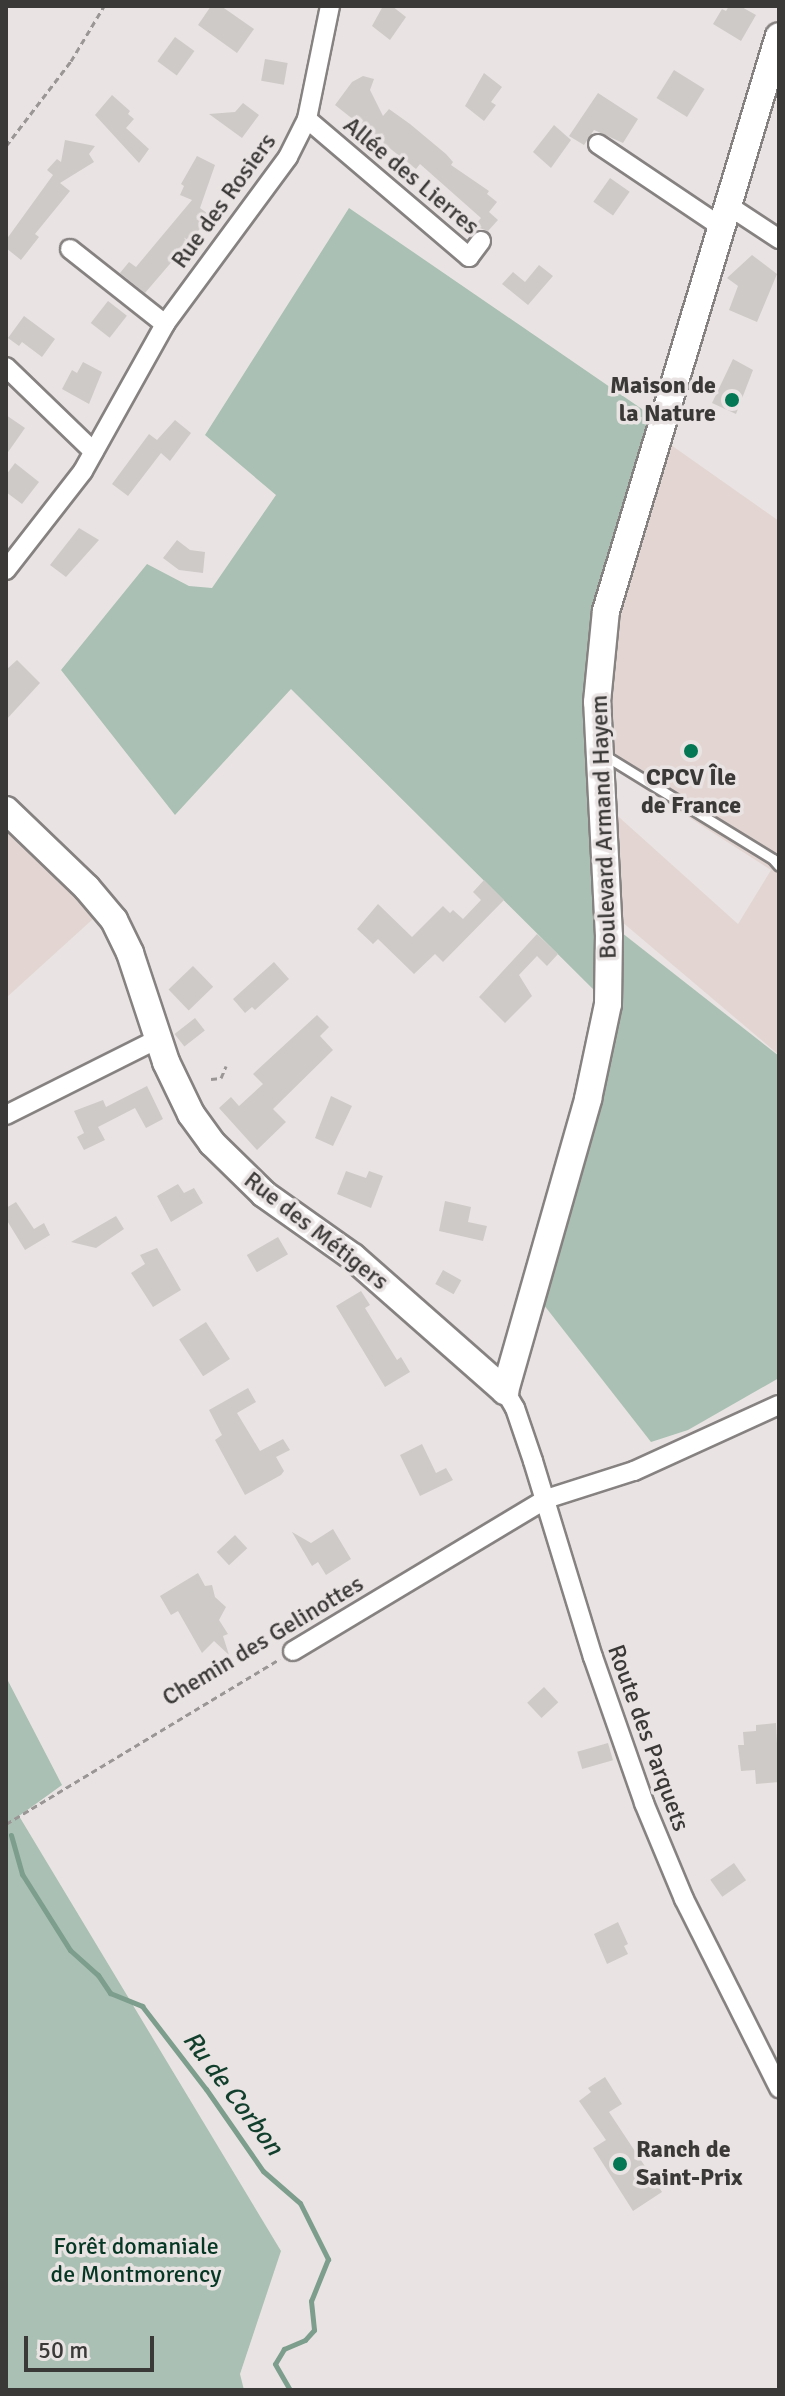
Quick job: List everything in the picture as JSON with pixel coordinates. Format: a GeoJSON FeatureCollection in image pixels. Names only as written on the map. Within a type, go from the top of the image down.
{"type":"FeatureCollection","features":[{"type":"Feature","properties":{"kind":"main road","name":"Boulevard Armand Hayem"},"geometry":{"type":"LineString","coordinates":[[505,1391],[588,1099],[608,1004],[609,936],[597,702],[606,611],[779,36]]}},
{"type":"Feature","properties":{"kind":"main road","name":"Rue des Métigers"},"geometry":{"type":"LineString","coordinates":[[6,810],[87,888],[114,920],[130,953],[156,1040],[191,1114],[238,1171],[264,1194],[353,1257],[505,1391]]}},
{"type":"Feature","properties":{"kind":"street","name":"Rue des Rosiers"},"geometry":{"type":"LineString","coordinates":[[6,570],[94,452],[165,324],[288,157],[307,119],[330,6]]}},
{"type":"Feature","properties":{"kind":"street","name":"Allée des Lierres"},"geometry":{"type":"LineString","coordinates":[[307,119],[469,257],[481,241]]}},
{"type":"Feature","properties":{"kind":"street"},"geometry":{"type":"LineString","coordinates":[[598,144],[726,217],[779,239]]}},
{"type":"Feature","properties":{"kind":"street"},"geometry":{"type":"LineString","coordinates":[[70,249],[165,324]]}},
{"type":"Feature","properties":{"kind":"street"},"geometry":{"type":"LineString","coordinates":[[6,367],[94,452]]}},
{"type":"Feature","properties":{"kind":"street"},"geometry":{"type":"LineString","coordinates":[[6,1115],[156,1040]]}},
{"type":"Feature","properties":{"kind":"street","name":"Route des Parquets"},"geometry":{"type":"LineString","coordinates":[[505,1391],[515,1408],[546,1499],[593,1657],[644,1803],[684,1899],[779,2088]]}},
{"type":"Feature","properties":{"kind":"street","name":"Chemin des Gelinottes"},"geometry":{"type":"LineString","coordinates":[[293,1651],[546,1499],[634,1471],[779,1405]]}},
{"type":"Feature","properties":{"kind":"lane"},"geometry":{"type":"LineString","coordinates":[[598,751],[779,866]]}},
{"type":"Feature","properties":{"kind":"path"},"geometry":{"type":"LineString","coordinates":[[6,146],[71,61],[104,6]]}},
{"type":"Feature","properties":{"kind":"path"},"geometry":{"type":"LineString","coordinates":[[211,1079],[221,1078],[226,1066]]}},
{"type":"Feature","properties":{"kind":"path","name":"Chemin des Gelinottes"},"geometry":{"type":"LineString","coordinates":[[6,1824],[293,1651]]}},
{"type":"Feature","properties":{"kind":"shaded area","name":"CPCV Île de France"},"geometry":{"type":"Polygon","coordinates":[[[664,440],[779,521],[779,1055],[615,916],[610,809],[738,924],[771,870],[604,763],[614,612],[664,440]]]}},
{"type":"Feature","properties":{"kind":"shaded area"},"geometry":{"type":"Polygon","coordinates":[[[6,820],[85,903],[93,919],[6,998],[6,820]]]}},
{"type":"Feature","properties":{"kind":"green space"},"geometry":{"type":"Polygon","coordinates":[[[349,208],[655,418],[601,613],[604,1000],[291,689],[175,815],[61,670],[147,564],[189,586],[212,588],[276,495],[205,435],[349,208]]]}},
{"type":"Feature","properties":{"kind":"green space"},"geometry":{"type":"Polygon","coordinates":[[[617,929],[779,1056],[779,1378],[688,1430],[651,1442],[540,1300],[617,929]]]}},
{"type":"Feature","properties":{"kind":"green space","name":"Forêt domaniale de Montmorency"},"geometry":{"type":"Polygon","coordinates":[[[6,1677],[62,1785],[19,1816],[281,2251],[240,2374],[244,2390],[6,2390],[6,1677]]]}},
{"type":"Feature","properties":{"kind":"building"},"geometry":{"type":"Polygon","coordinates":[[[211,6],[221,6],[254,29],[237,53],[198,25],[211,6]]]}},
{"type":"Feature","properties":{"kind":"building"},"geometry":{"type":"Polygon","coordinates":[[[383,6],[392,6],[406,17],[390,40],[372,26],[383,6]]]}},
{"type":"Feature","properties":{"kind":"building"},"geometry":{"type":"Polygon","coordinates":[[[729,6],[740,6],[756,15],[741,41],[713,24],[722,9],[726,11],[729,6]]]}},
{"type":"Feature","properties":{"kind":"building"},"geometry":{"type":"Polygon","coordinates":[[[175,37],[194,51],[177,75],[157,61],[175,37]]]}},
{"type":"Feature","properties":{"kind":"building"},"geometry":{"type":"Polygon","coordinates":[[[265,59],[288,63],[284,85],[261,81],[265,59]]]}},
{"type":"Feature","properties":{"kind":"building"},"geometry":{"type":"Polygon","coordinates":[[[674,70],[705,89],[687,117],[657,98],[674,70]]]}},
{"type":"Feature","properties":{"kind":"building"},"geometry":{"type":"Polygon","coordinates":[[[484,73],[502,87],[491,102],[496,105],[484,121],[465,106],[484,73]]]}},
{"type":"Feature","properties":{"kind":"building"},"geometry":{"type":"Polygon","coordinates":[[[363,76],[374,79],[370,90],[383,116],[389,109],[446,154],[453,162],[451,165],[489,191],[487,194],[497,202],[489,212],[498,220],[488,231],[474,226],[481,218],[420,164],[416,169],[335,105],[352,82],[363,76]]]}},
{"type":"Feature","properties":{"kind":"building"},"geometry":{"type":"Polygon","coordinates":[[[598,93],[638,119],[623,143],[594,130],[584,145],[569,136],[598,93]]]}},
{"type":"Feature","properties":{"kind":"building"},"geometry":{"type":"Polygon","coordinates":[[[112,95],[130,111],[128,114],[134,119],[126,128],[149,149],[139,163],[95,115],[112,95]]]}},
{"type":"Feature","properties":{"kind":"building"},"geometry":{"type":"Polygon","coordinates":[[[243,103],[259,115],[242,138],[209,114],[235,112],[243,103]]]}},
{"type":"Feature","properties":{"kind":"building"},"geometry":{"type":"Polygon","coordinates":[[[554,125],[571,140],[551,168],[533,152],[554,125]]]}},
{"type":"Feature","properties":{"kind":"building"},"geometry":{"type":"Polygon","coordinates":[[[65,140],[95,146],[89,154],[94,162],[60,183],[70,191],[35,234],[39,237],[21,260],[6,248],[6,240],[53,175],[47,170],[57,159],[61,162],[65,140]]]}},
{"type":"Feature","properties":{"kind":"building"},"geometry":{"type":"Polygon","coordinates":[[[197,156],[215,165],[200,208],[211,216],[145,293],[120,273],[129,262],[136,267],[192,200],[180,195],[184,186],[181,184],[197,156]]]}},
{"type":"Feature","properties":{"kind":"building"},"geometry":{"type":"Polygon","coordinates":[[[610,178],[630,192],[613,216],[593,202],[610,178]]]}},
{"type":"Feature","properties":{"kind":"building"},"geometry":{"type":"Polygon","coordinates":[[[752,255],[777,274],[757,322],[729,310],[738,286],[727,278],[752,255]]]}},
{"type":"Feature","properties":{"kind":"building"},"geometry":{"type":"Polygon","coordinates":[[[539,265],[553,276],[528,305],[502,284],[513,272],[525,282],[539,265]]]}},
{"type":"Feature","properties":{"kind":"building"},"geometry":{"type":"Polygon","coordinates":[[[108,301],[127,316],[110,338],[91,323],[108,301]]]}},
{"type":"Feature","properties":{"kind":"building"},"geometry":{"type":"Polygon","coordinates":[[[24,316],[55,339],[42,357],[22,342],[19,346],[8,338],[24,316]]]}},
{"type":"Feature","properties":{"kind":"building"},"geometry":{"type":"Polygon","coordinates":[[[733,359],[753,370],[736,414],[712,403],[733,359]]]}},
{"type":"Feature","properties":{"kind":"building"},"geometry":{"type":"Polygon","coordinates":[[[83,362],[102,372],[89,404],[62,389],[72,370],[77,373],[83,362]]]}},
{"type":"Feature","properties":{"kind":"building"},"geometry":{"type":"Polygon","coordinates":[[[6,415],[25,428],[6,455],[6,415]]]}},
{"type":"Feature","properties":{"kind":"building"},"geometry":{"type":"Polygon","coordinates":[[[175,420],[191,433],[170,461],[161,453],[128,496],[112,484],[149,434],[157,440],[175,420]]]}},
{"type":"Feature","properties":{"kind":"building"},"geometry":{"type":"Polygon","coordinates":[[[15,463],[39,482],[22,504],[6,492],[6,475],[15,463]]]}},
{"type":"Feature","properties":{"kind":"building"},"geometry":{"type":"Polygon","coordinates":[[[79,528],[99,540],[66,577],[50,565],[79,528]]]}},
{"type":"Feature","properties":{"kind":"building"},"geometry":{"type":"Polygon","coordinates":[[[177,540],[190,550],[205,552],[203,573],[179,570],[163,558],[177,540]]]}},
{"type":"Feature","properties":{"kind":"building"},"geometry":{"type":"Polygon","coordinates":[[[17,660],[40,683],[6,720],[6,670],[17,660]]]}},
{"type":"Feature","properties":{"kind":"building"},"geometry":{"type":"Polygon","coordinates":[[[484,880],[504,900],[443,962],[435,954],[414,974],[378,939],[373,944],[357,929],[378,904],[412,937],[443,906],[463,919],[481,900],[473,892],[484,880]]]}},
{"type":"Feature","properties":{"kind":"building"},"geometry":{"type":"Polygon","coordinates":[[[537,934],[558,954],[547,966],[537,956],[519,975],[532,996],[505,1023],[479,997],[537,934]]]}},
{"type":"Feature","properties":{"kind":"building"},"geometry":{"type":"Polygon","coordinates":[[[274,962],[289,979],[255,1010],[252,1007],[245,1013],[233,999],[274,962]]]}},
{"type":"Feature","properties":{"kind":"building"},"geometry":{"type":"Polygon","coordinates":[[[193,966],[213,987],[189,1010],[169,990],[193,966]]]}},
{"type":"Feature","properties":{"kind":"building"},"geometry":{"type":"Polygon","coordinates":[[[317,1015],[329,1027],[320,1036],[333,1050],[273,1109],[286,1122],[257,1150],[219,1108],[231,1097],[239,1106],[263,1084],[253,1074],[317,1015]]]}},
{"type":"Feature","properties":{"kind":"building"},"geometry":{"type":"Polygon","coordinates":[[[195,1018],[205,1031],[184,1047],[175,1034],[195,1018]]]}},
{"type":"Feature","properties":{"kind":"building"},"geometry":{"type":"Polygon","coordinates":[[[147,1086],[163,1119],[146,1128],[135,1108],[98,1127],[105,1140],[84,1150],[77,1137],[84,1133],[74,1111],[103,1100],[106,1107],[147,1086]]]}},
{"type":"Feature","properties":{"kind":"building"},"geometry":{"type":"Polygon","coordinates":[[[331,1096],[352,1106],[333,1146],[315,1138],[331,1096]]]}},
{"type":"Feature","properties":{"kind":"building"},"geometry":{"type":"Polygon","coordinates":[[[346,1171],[366,1178],[369,1171],[383,1176],[371,1208],[337,1194],[346,1171]]]}},
{"type":"Feature","properties":{"kind":"building"},"geometry":{"type":"Polygon","coordinates":[[[178,1184],[184,1193],[194,1188],[203,1203],[171,1222],[157,1196],[178,1184]]]}},
{"type":"Feature","properties":{"kind":"building"},"geometry":{"type":"Polygon","coordinates":[[[445,1201],[471,1207],[468,1222],[487,1226],[483,1241],[439,1231],[445,1201]]]}},
{"type":"Feature","properties":{"kind":"building"},"geometry":{"type":"Polygon","coordinates":[[[16,1202],[34,1229],[44,1223],[50,1235],[25,1250],[6,1219],[6,1208],[16,1202]]]}},
{"type":"Feature","properties":{"kind":"building"},"geometry":{"type":"Polygon","coordinates":[[[116,1216],[124,1229],[96,1248],[71,1242],[116,1216]]]}},
{"type":"Feature","properties":{"kind":"building"},"geometry":{"type":"Polygon","coordinates":[[[278,1237],[288,1254],[257,1272],[247,1255],[278,1237]]]}},
{"type":"Feature","properties":{"kind":"building"},"geometry":{"type":"Polygon","coordinates":[[[157,1248],[181,1290],[153,1307],[131,1273],[145,1264],[140,1255],[157,1248]]]}},
{"type":"Feature","properties":{"kind":"building"},"geometry":{"type":"Polygon","coordinates":[[[443,1270],[461,1280],[454,1294],[435,1284],[443,1270]]]}},
{"type":"Feature","properties":{"kind":"building"},"geometry":{"type":"Polygon","coordinates":[[[361,1291],[370,1305],[365,1308],[397,1360],[401,1357],[410,1372],[385,1387],[336,1306],[361,1291]]]}},
{"type":"Feature","properties":{"kind":"building"},"geometry":{"type":"Polygon","coordinates":[[[206,1322],[230,1359],[203,1376],[179,1339],[206,1322]]]}},
{"type":"Feature","properties":{"kind":"building"},"geometry":{"type":"Polygon","coordinates":[[[248,1388],[256,1402],[237,1413],[260,1451],[283,1439],[290,1450],[276,1457],[284,1471],[281,1475],[245,1495],[215,1440],[222,1435],[209,1410],[248,1388]]]}},
{"type":"Feature","properties":{"kind":"building"},"geometry":{"type":"Polygon","coordinates":[[[422,1444],[436,1473],[446,1468],[453,1480],[420,1496],[400,1455],[422,1444]]]}},
{"type":"Feature","properties":{"kind":"building"},"geometry":{"type":"Polygon","coordinates":[[[333,1529],[351,1559],[326,1575],[318,1562],[312,1566],[292,1532],[311,1543],[333,1529]]]}},
{"type":"Feature","properties":{"kind":"building"},"geometry":{"type":"Polygon","coordinates":[[[235,1535],[247,1548],[229,1565],[217,1552],[235,1535]]]}},
{"type":"Feature","properties":{"kind":"building"},"geometry":{"type":"Polygon","coordinates":[[[198,1573],[205,1586],[212,1585],[215,1597],[226,1607],[219,1620],[228,1634],[223,1636],[229,1655],[214,1641],[202,1653],[178,1611],[171,1615],[160,1596],[198,1573]]]}},
{"type":"Feature","properties":{"kind":"building"},"geometry":{"type":"Polygon","coordinates":[[[544,1687],[558,1702],[542,1718],[527,1703],[544,1687]]]}},
{"type":"Feature","properties":{"kind":"building"},"geometry":{"type":"Polygon","coordinates":[[[776,1723],[779,1782],[756,1784],[755,1770],[741,1771],[738,1745],[744,1745],[743,1732],[756,1731],[756,1725],[776,1723]]]}},
{"type":"Feature","properties":{"kind":"building"},"geometry":{"type":"Polygon","coordinates":[[[608,1743],[613,1760],[582,1769],[577,1752],[608,1743]]]}},
{"type":"Feature","properties":{"kind":"building"},"geometry":{"type":"Polygon","coordinates":[[[734,1863],[746,1880],[722,1897],[710,1880],[734,1863]]]}},
{"type":"Feature","properties":{"kind":"building"},"geometry":{"type":"Polygon","coordinates":[[[618,1922],[628,1944],[624,1946],[628,1954],[607,1964],[594,1934],[618,1922]]]}},
{"type":"Feature","properties":{"kind":"building"},"geometry":{"type":"Polygon","coordinates":[[[605,2077],[622,2104],[609,2112],[662,2192],[633,2211],[593,2148],[606,2140],[579,2101],[591,2092],[588,2088],[605,2077]]]}},
{"type":"Feature","properties":{"kind":"waterway","name":"Ru de Corbon"},"geometry":{"type":"LineString","coordinates":[[11,1835],[22,1874],[70,1950],[98,1975],[110,1993],[142,2006],[206,2089],[263,2171],[300,2203],[328,2259],[311,2301],[314,2330],[305,2340],[284,2349],[275,2364],[290,2390]]}},
{"type":"Feature","properties":{"kind":"place","name":"Maison de la Nature"},"geometry":{"type":"Point","coordinates":[732,400]}},
{"type":"Feature","properties":{"kind":"place","name":"CPCV Île de France"},"geometry":{"type":"Point","coordinates":[691,751]}},
{"type":"Feature","properties":{"kind":"place","name":"Ranch de Saint-Prix"},"geometry":{"type":"Point","coordinates":[620,2164]}}]}
